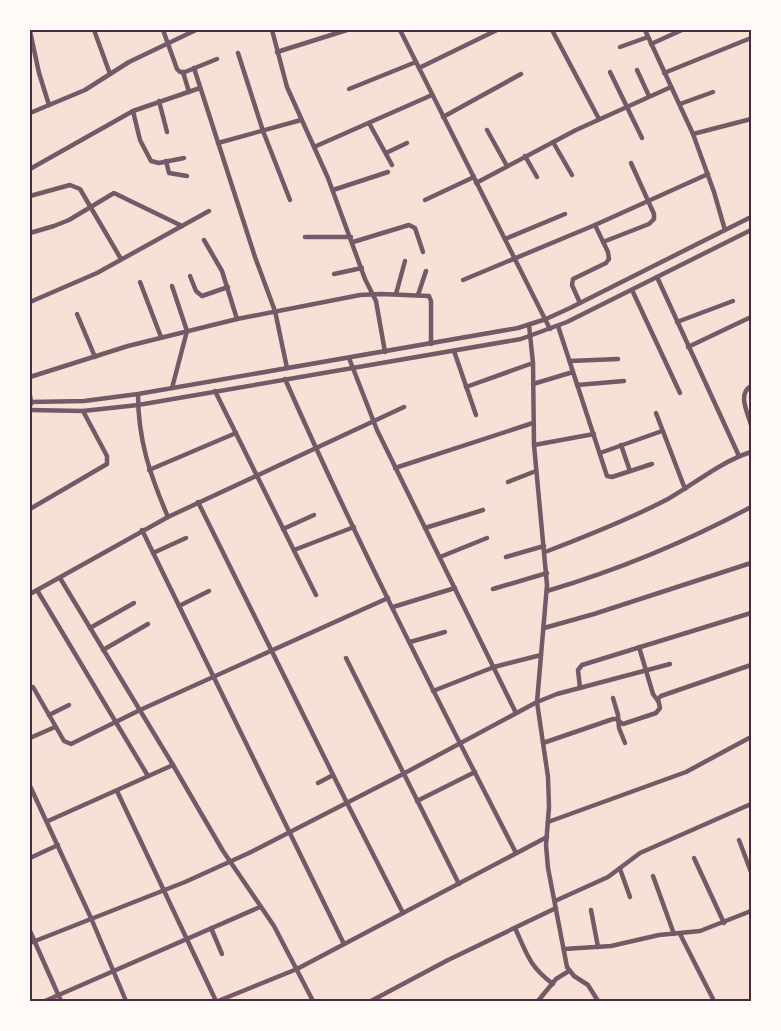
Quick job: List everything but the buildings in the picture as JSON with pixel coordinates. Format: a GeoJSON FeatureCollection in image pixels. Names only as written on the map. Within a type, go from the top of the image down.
{"type":"FeatureCollection","features":[{"type":"Feature","properties":{"kind":"street"},"geometry":{"type":"LineString","coordinates":[[30,30],[32,46],[49,105]]}},
{"type":"Feature","properties":{"kind":"street"},"geometry":{"type":"LineString","coordinates":[[94,30],[110,74]]}},
{"type":"Feature","properties":{"kind":"street"},"geometry":{"type":"LineString","coordinates":[[163,30],[177,69],[183,72],[216,58]]}},
{"type":"Feature","properties":{"kind":"street"},"geometry":{"type":"LineString","coordinates":[[30,113],[85,90],[129,62],[196,30]]}},
{"type":"Feature","properties":{"kind":"street"},"geometry":{"type":"LineString","coordinates":[[272,30],[287,87],[333,190],[378,307],[386,352]]}},
{"type":"Feature","properties":{"kind":"street"},"geometry":{"type":"LineString","coordinates":[[277,52],[347,30]]}},
{"type":"Feature","properties":{"kind":"street"},"geometry":{"type":"LineString","coordinates":[[400,30],[550,329]]}},
{"type":"Feature","properties":{"kind":"street"},"geometry":{"type":"LineString","coordinates":[[419,68],[497,30]]}},
{"type":"Feature","properties":{"kind":"street"},"geometry":{"type":"LineString","coordinates":[[552,30],[599,119]]}},
{"type":"Feature","properties":{"kind":"street"},"geometry":{"type":"LineString","coordinates":[[644,30],[693,134],[708,174],[725,230]]}},
{"type":"Feature","properties":{"kind":"street"},"geometry":{"type":"LineString","coordinates":[[651,44],[682,30]]}},
{"type":"Feature","properties":{"kind":"street"},"geometry":{"type":"LineString","coordinates":[[620,48],[648,37]]}},
{"type":"Feature","properties":{"kind":"street"},"geometry":{"type":"LineString","coordinates":[[664,74],[751,38]]}},
{"type":"Feature","properties":{"kind":"street"},"geometry":{"type":"LineString","coordinates":[[238,53],[263,131],[290,200]]}},
{"type":"Feature","properties":{"kind":"street"},"geometry":{"type":"LineString","coordinates":[[349,88],[416,62]]}},
{"type":"Feature","properties":{"kind":"street"},"geometry":{"type":"LineString","coordinates":[[194,68],[255,258],[276,311],[288,368]]}},
{"type":"Feature","properties":{"kind":"street"},"geometry":{"type":"LineString","coordinates":[[637,70],[649,96]]}},
{"type":"Feature","properties":{"kind":"street"},"geometry":{"type":"LineString","coordinates":[[183,72],[189,92]]}},
{"type":"Feature","properties":{"kind":"street"},"geometry":{"type":"LineString","coordinates":[[610,72],[642,138]]}},
{"type":"Feature","properties":{"kind":"street"},"geometry":{"type":"LineString","coordinates":[[443,117],[521,74]]}},
{"type":"Feature","properties":{"kind":"street"},"geometry":{"type":"LineString","coordinates":[[476,183],[599,119],[670,87]]}},
{"type":"Feature","properties":{"kind":"street"},"geometry":{"type":"LineString","coordinates":[[30,169],[132,111],[200,88]]}},
{"type":"Feature","properties":{"kind":"street"},"geometry":{"type":"LineString","coordinates":[[680,104],[713,92]]}},
{"type":"Feature","properties":{"kind":"street"},"geometry":{"type":"LineString","coordinates":[[314,147],[432,95]]}},
{"type":"Feature","properties":{"kind":"street"},"geometry":{"type":"LineString","coordinates":[[159,101],[167,132]]}},
{"type":"Feature","properties":{"kind":"street"},"geometry":{"type":"LineString","coordinates":[[132,111],[137,131],[148,158],[155,163],[184,158]]}},
{"type":"Feature","properties":{"kind":"street"},"geometry":{"type":"LineString","coordinates":[[693,134],[751,119]]}},
{"type":"Feature","properties":{"kind":"street"},"geometry":{"type":"LineString","coordinates":[[218,144],[301,120]]}},
{"type":"Feature","properties":{"kind":"street"},"geometry":{"type":"LineString","coordinates":[[369,123],[392,165]]}},
{"type":"Feature","properties":{"kind":"street"},"geometry":{"type":"LineString","coordinates":[[487,130],[507,166]]}},
{"type":"Feature","properties":{"kind":"street"},"geometry":{"type":"LineString","coordinates":[[386,153],[407,142]]}},
{"type":"Feature","properties":{"kind":"street"},"geometry":{"type":"LineString","coordinates":[[553,142],[572,175]]}},
{"type":"Feature","properties":{"kind":"street"},"geometry":{"type":"LineString","coordinates":[[525,156],[538,177]]}},
{"type":"Feature","properties":{"kind":"street"},"geometry":{"type":"LineString","coordinates":[[166,161],[168,173],[186,176]]}},
{"type":"Feature","properties":{"kind":"street"},"geometry":{"type":"LineString","coordinates":[[603,242],[652,222],[654,215],[631,163]]}},
{"type":"Feature","properties":{"kind":"street"},"geometry":{"type":"LineString","coordinates":[[333,190],[388,172]]}},
{"type":"Feature","properties":{"kind":"street"},"geometry":{"type":"LineString","coordinates":[[463,280],[708,174]]}},
{"type":"Feature","properties":{"kind":"street"},"geometry":{"type":"LineString","coordinates":[[425,200],[474,177]]}},
{"type":"Feature","properties":{"kind":"street"},"geometry":{"type":"LineString","coordinates":[[30,196],[70,185],[80,189],[121,259]]}},
{"type":"Feature","properties":{"kind":"street"},"geometry":{"type":"LineString","coordinates":[[30,233],[62,223],[92,208],[110,194],[116,193],[182,226]]}},
{"type":"Feature","properties":{"kind":"street"},"geometry":{"type":"LineString","coordinates":[[30,302],[87,278],[209,211]]}},
{"type":"Feature","properties":{"kind":"street"},"geometry":{"type":"LineString","coordinates":[[505,239],[565,214]]}},
{"type":"Feature","properties":{"kind":"street"},"geometry":{"type":"LineString","coordinates":[[30,402],[84,401],[138,394],[386,352],[529,325],[580,303],[751,217]]}},
{"type":"Feature","properties":{"kind":"street"},"geometry":{"type":"LineString","coordinates":[[580,303],[572,281],[608,261],[609,254],[595,224]]}},
{"type":"Feature","properties":{"kind":"street"},"geometry":{"type":"LineString","coordinates":[[305,237],[352,239],[409,225],[415,228],[423,252]]}},
{"type":"Feature","properties":{"kind":"street"},"geometry":{"type":"LineString","coordinates":[[30,395],[31,410],[83,411],[138,405],[531,336],[558,326],[751,230]]}},
{"type":"Feature","properties":{"kind":"street"},"geometry":{"type":"LineString","coordinates":[[204,240],[217,260],[238,318]]}},
{"type":"Feature","properties":{"kind":"street"},"geometry":{"type":"LineString","coordinates":[[396,294],[405,261]]}},
{"type":"Feature","properties":{"kind":"street"},"geometry":{"type":"LineString","coordinates":[[661,262],[665,273]]}},
{"type":"Feature","properties":{"kind":"street"},"geometry":{"type":"LineString","coordinates":[[334,274],[362,268]]}},
{"type":"Feature","properties":{"kind":"street"},"geometry":{"type":"LineString","coordinates":[[418,295],[426,271]]}},
{"type":"Feature","properties":{"kind":"street"},"geometry":{"type":"LineString","coordinates":[[190,276],[196,291],[202,296],[228,287]]}},
{"type":"Feature","properties":{"kind":"street"},"geometry":{"type":"LineString","coordinates":[[657,277],[739,456]]}},
{"type":"Feature","properties":{"kind":"street"},"geometry":{"type":"LineString","coordinates":[[140,282],[161,337]]}},
{"type":"Feature","properties":{"kind":"street"},"geometry":{"type":"LineString","coordinates":[[172,286],[187,331],[172,388]]}},
{"type":"Feature","properties":{"kind":"street"},"geometry":{"type":"LineString","coordinates":[[632,290],[680,394]]}},
{"type":"Feature","properties":{"kind":"street"},"geometry":{"type":"LineString","coordinates":[[30,377],[161,337],[238,318],[347,297],[373,294],[427,295],[430,298],[431,344]]}},
{"type":"Feature","properties":{"kind":"street"},"geometry":{"type":"LineString","coordinates":[[677,322],[733,300]]}},
{"type":"Feature","properties":{"kind":"street"},"geometry":{"type":"LineString","coordinates":[[77,314],[95,357]]}},
{"type":"Feature","properties":{"kind":"street"},"geometry":{"type":"LineString","coordinates":[[688,347],[751,317]]}},
{"type":"Feature","properties":{"kind":"street"},"geometry":{"type":"LineString","coordinates":[[529,325],[533,363],[534,445],[547,573],[537,702],[548,777],[548,868],[569,971],[588,985],[598,1001]]}},
{"type":"Feature","properties":{"kind":"street"},"geometry":{"type":"LineString","coordinates":[[558,326],[608,477],[652,464]]}},
{"type":"Feature","properties":{"kind":"street"},"geometry":{"type":"LineString","coordinates":[[454,351],[476,415]]}},
{"type":"Feature","properties":{"kind":"street"},"geometry":{"type":"LineString","coordinates":[[349,358],[373,422],[516,713]]}},
{"type":"Feature","properties":{"kind":"street"},"geometry":{"type":"LineString","coordinates":[[570,361],[618,359]]}},
{"type":"Feature","properties":{"kind":"street"},"geometry":{"type":"LineString","coordinates":[[466,387],[533,363]]}},
{"type":"Feature","properties":{"kind":"street"},"geometry":{"type":"LineString","coordinates":[[533,384],[573,372]]}},
{"type":"Feature","properties":{"kind":"street"},"geometry":{"type":"LineString","coordinates":[[285,379],[315,448],[433,691],[516,853]]}},
{"type":"Feature","properties":{"kind":"street"},"geometry":{"type":"LineString","coordinates":[[577,384],[624,380]]}},
{"type":"Feature","properties":{"kind":"street"},"geometry":{"type":"LineString","coordinates":[[751,386],[744,393],[751,425]]}},
{"type":"Feature","properties":{"kind":"street"},"geometry":{"type":"LineString","coordinates":[[215,391],[316,595]]}},
{"type":"Feature","properties":{"kind":"street"},"geometry":{"type":"LineString","coordinates":[[138,394],[138,405],[149,470],[168,517]]}},
{"type":"Feature","properties":{"kind":"street"},"geometry":{"type":"LineString","coordinates":[[30,594],[142,530],[198,502],[404,407]]}},
{"type":"Feature","properties":{"kind":"street"},"geometry":{"type":"LineString","coordinates":[[30,509],[107,464],[108,456],[83,411]]}},
{"type":"Feature","properties":{"kind":"street"},"geometry":{"type":"LineString","coordinates":[[656,413],[685,489]]}},
{"type":"Feature","properties":{"kind":"street"},"geometry":{"type":"LineString","coordinates":[[395,468],[533,423]]}},
{"type":"Feature","properties":{"kind":"street"},"geometry":{"type":"LineString","coordinates":[[600,453],[662,431]]}},
{"type":"Feature","properties":{"kind":"street"},"geometry":{"type":"LineString","coordinates":[[149,470],[236,434]]}},
{"type":"Feature","properties":{"kind":"street"},"geometry":{"type":"LineString","coordinates":[[534,445],[594,434]]}},
{"type":"Feature","properties":{"kind":"street"},"geometry":{"type":"LineString","coordinates":[[621,445],[630,471]]}},
{"type":"Feature","properties":{"kind":"street"},"geometry":{"type":"LineString","coordinates":[[506,557],[545,549],[613,526],[685,489],[723,463],[751,452]]}},
{"type":"Feature","properties":{"kind":"street"},"geometry":{"type":"LineString","coordinates":[[508,482],[536,471]]}},
{"type":"Feature","properties":{"kind":"street"},"geometry":{"type":"LineString","coordinates":[[198,502],[402,913]]}},
{"type":"Feature","properties":{"kind":"street"},"geometry":{"type":"LineString","coordinates":[[547,591],[601,574],[662,550],[703,532],[751,507]]}},
{"type":"Feature","properties":{"kind":"street"},"geometry":{"type":"LineString","coordinates":[[425,528],[483,510]]}},
{"type":"Feature","properties":{"kind":"street"},"geometry":{"type":"LineString","coordinates":[[283,530],[314,516]]}},
{"type":"Feature","properties":{"kind":"street"},"geometry":{"type":"LineString","coordinates":[[294,550],[354,527]]}},
{"type":"Feature","properties":{"kind":"street"},"geometry":{"type":"LineString","coordinates":[[142,530],[344,944]]}},
{"type":"Feature","properties":{"kind":"street"},"geometry":{"type":"LineString","coordinates":[[153,553],[186,538]]}},
{"type":"Feature","properties":{"kind":"street"},"geometry":{"type":"LineString","coordinates":[[440,557],[487,538]]}},
{"type":"Feature","properties":{"kind":"street"},"geometry":{"type":"LineString","coordinates":[[544,628],[594,614],[751,563]]}},
{"type":"Feature","properties":{"kind":"street"},"geometry":{"type":"LineString","coordinates":[[493,589],[547,573]]}},
{"type":"Feature","properties":{"kind":"street"},"geometry":{"type":"LineString","coordinates":[[60,578],[230,862],[274,926],[313,1001]]}},
{"type":"Feature","properties":{"kind":"street"},"geometry":{"type":"LineString","coordinates":[[393,607],[455,588]]}},
{"type":"Feature","properties":{"kind":"street"},"geometry":{"type":"LineString","coordinates":[[38,590],[148,776]]}},
{"type":"Feature","properties":{"kind":"street"},"geometry":{"type":"LineString","coordinates":[[179,606],[209,591]]}},
{"type":"Feature","properties":{"kind":"street"},"geometry":{"type":"LineString","coordinates":[[33,688],[64,741],[71,744],[213,676],[388,598]]}},
{"type":"Feature","properties":{"kind":"street"},"geometry":{"type":"LineString","coordinates":[[90,628],[134,603]]}},
{"type":"Feature","properties":{"kind":"street"},"geometry":{"type":"LineString","coordinates":[[580,688],[578,670],[582,665],[751,613]]}},
{"type":"Feature","properties":{"kind":"street"},"geometry":{"type":"LineString","coordinates":[[103,650],[148,624]]}},
{"type":"Feature","properties":{"kind":"street"},"geometry":{"type":"LineString","coordinates":[[410,642],[445,632]]}},
{"type":"Feature","properties":{"kind":"street"},"geometry":{"type":"LineString","coordinates":[[543,742],[613,719],[618,720],[620,724],[624,724],[658,712],[660,708],[658,701],[653,694],[639,647]]}},
{"type":"Feature","properties":{"kind":"street"},"geometry":{"type":"LineString","coordinates":[[433,691],[494,667],[541,655]]}},
{"type":"Feature","properties":{"kind":"street"},"geometry":{"type":"LineString","coordinates":[[346,658],[458,884]]}},
{"type":"Feature","properties":{"kind":"street"},"geometry":{"type":"LineString","coordinates":[[32,942],[230,862],[404,774],[537,702],[580,688],[670,664]]}},
{"type":"Feature","properties":{"kind":"street"},"geometry":{"type":"LineString","coordinates":[[658,701],[661,696],[751,665]]}},
{"type":"Feature","properties":{"kind":"street"},"geometry":{"type":"LineString","coordinates":[[613,698],[618,713],[619,728],[625,743]]}},
{"type":"Feature","properties":{"kind":"street"},"geometry":{"type":"LineString","coordinates":[[49,715],[69,705]]}},
{"type":"Feature","properties":{"kind":"street"},"geometry":{"type":"LineString","coordinates":[[30,738],[56,727]]}},
{"type":"Feature","properties":{"kind":"street"},"geometry":{"type":"LineString","coordinates":[[548,822],[686,772],[751,737]]}},
{"type":"Feature","properties":{"kind":"street"},"geometry":{"type":"LineString","coordinates":[[48,821],[173,765]]}},
{"type":"Feature","properties":{"kind":"street"},"geometry":{"type":"LineString","coordinates":[[417,801],[475,772]]}},
{"type":"Feature","properties":{"kind":"street"},"geometry":{"type":"LineString","coordinates":[[318,783],[333,775]]}},
{"type":"Feature","properties":{"kind":"street"},"geometry":{"type":"LineString","coordinates":[[30,786],[48,821],[126,1001]]}},
{"type":"Feature","properties":{"kind":"street"},"geometry":{"type":"LineString","coordinates":[[117,791],[217,1001],[297,969],[547,837]]}},
{"type":"Feature","properties":{"kind":"street"},"geometry":{"type":"LineString","coordinates":[[554,901],[600,881],[620,869],[640,853],[751,804]]}},
{"type":"Feature","properties":{"kind":"street"},"geometry":{"type":"LineString","coordinates":[[739,840],[751,872]]}},
{"type":"Feature","properties":{"kind":"street"},"geometry":{"type":"LineString","coordinates":[[30,858],[58,844]]}},
{"type":"Feature","properties":{"kind":"street"},"geometry":{"type":"LineString","coordinates":[[694,858],[724,923]]}},
{"type":"Feature","properties":{"kind":"street"},"geometry":{"type":"LineString","coordinates":[[620,869],[630,897]]}},
{"type":"Feature","properties":{"kind":"street"},"geometry":{"type":"LineString","coordinates":[[653,876],[674,934]]}},
{"type":"Feature","properties":{"kind":"street"},"geometry":{"type":"LineString","coordinates":[[45,1001],[260,907]]}},
{"type":"Feature","properties":{"kind":"street"},"geometry":{"type":"LineString","coordinates":[[371,1001],[441,964],[556,908]]}},
{"type":"Feature","properties":{"kind":"street"},"geometry":{"type":"LineString","coordinates":[[591,910],[598,947]]}},
{"type":"Feature","properties":{"kind":"street"},"geometry":{"type":"LineString","coordinates":[[564,949],[621,944],[658,935],[700,931],[750,913]]}},
{"type":"Feature","properties":{"kind":"street"},"geometry":{"type":"LineString","coordinates":[[211,928],[222,954]]}},
{"type":"Feature","properties":{"kind":"street"},"geometry":{"type":"LineString","coordinates":[[515,928],[531,964],[553,984]]}},
{"type":"Feature","properties":{"kind":"street"},"geometry":{"type":"LineString","coordinates":[[30,932],[32,942],[61,1001]]}},
{"type":"Feature","properties":{"kind":"street"},"geometry":{"type":"LineString","coordinates":[[680,934],[714,1001]]}},
{"type":"Feature","properties":{"kind":"street"},"geometry":{"type":"LineString","coordinates":[[538,1001],[560,976],[569,971]]}}]}
